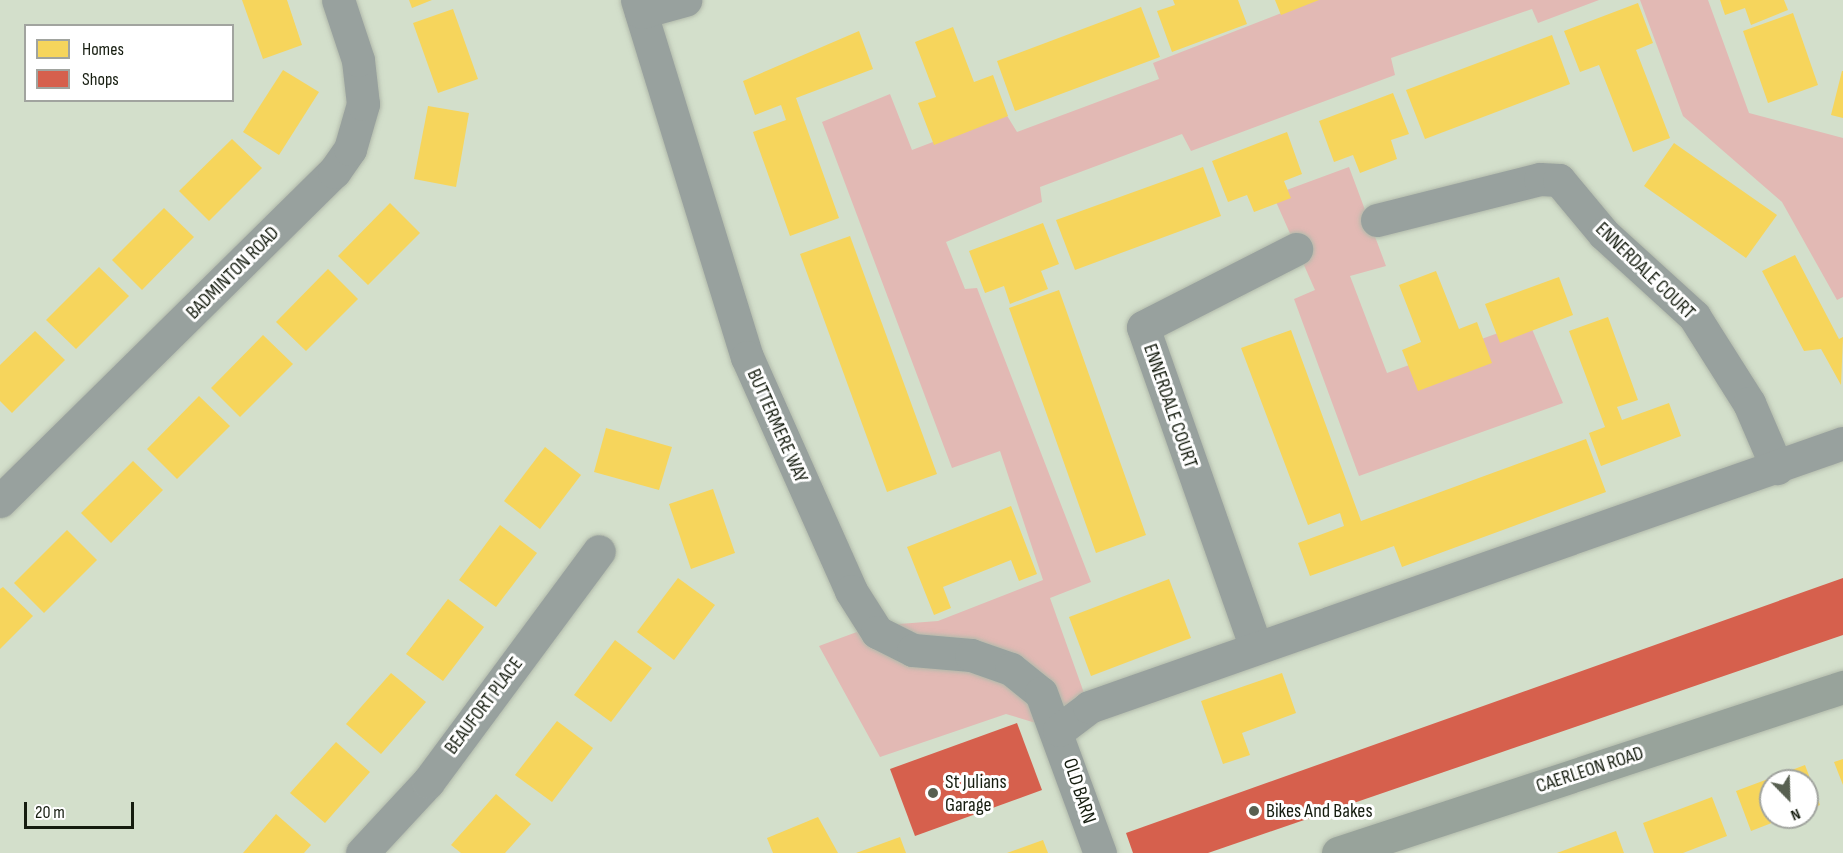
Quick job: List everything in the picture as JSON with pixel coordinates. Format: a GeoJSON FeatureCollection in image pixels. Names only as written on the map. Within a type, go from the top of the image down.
{"type":"FeatureCollection","features":[{"type":"Feature","properties":{"kind":"main road","name":"CAERLEON ROAD"},"geometry":{"type":"LineString","coordinates":[[1338,853],[1843,687]]}},
{"type":"Feature","properties":{"kind":"street","name":"BADMINTON ROAD"},"geometry":{"type":"LineString","coordinates":[[0,501],[334,172],[350,149],[363,104],[358,60],[338,0]]}},
{"type":"Feature","properties":{"kind":"street"},"geometry":{"type":"LineString","coordinates":[[639,6],[685,0]]}},
{"type":"Feature","properties":{"kind":"street","name":"BUTTERMERE WAY"},"geometry":{"type":"LineString","coordinates":[[639,6],[747,357],[851,591],[877,632],[913,650],[970,655],[1011,669],[1041,693],[1059,730]]}},
{"type":"Feature","properties":{"kind":"street","name":"ENNERDALE COURT"},"geometry":{"type":"LineString","coordinates":[[1377,220],[1540,178],[1558,180],[1604,234],[1694,316],[1749,403],[1777,468]]}},
{"type":"Feature","properties":{"kind":"street","name":"ENNERDALE COURT"},"geometry":{"type":"LineString","coordinates":[[1256,648],[1143,327],[1296,249]]}},
{"type":"Feature","properties":{"kind":"street"},"geometry":{"type":"LineString","coordinates":[[1059,730],[1089,707],[1843,443]]}},
{"type":"Feature","properties":{"kind":"street","name":"BEAUFORT PLACE"},"geometry":{"type":"LineString","coordinates":[[362,853],[428,782],[598,551]]}},
{"type":"Feature","properties":{"kind":"street","name":"OLD BARN"},"geometry":{"type":"LineString","coordinates":[[1059,730],[1100,853]]}},
{"type":"Feature","properties":{"kind":"shaded area"},"geometry":{"type":"Polygon","coordinates":[[[1315,0],[1599,0],[1538,23],[1532,9],[1391,58],[1395,75],[1191,151],[1182,134],[1040,187],[1042,202],[946,242],[965,289],[977,288],[1091,582],[1050,598],[1089,707],[1059,730],[1006,714],[880,757],[819,646],[873,626],[938,621],[1043,580],[1000,451],[952,468],[822,122],[890,94],[912,150],[1006,114],[1017,132],[1159,79],[1153,63],[1315,0]]]}},
{"type":"Feature","properties":{"kind":"shaded area"},"geometry":{"type":"Polygon","coordinates":[[[1640,0],[1708,0],[1749,113],[1843,138],[1843,297],[1837,300],[1782,202],[1683,116],[1640,0]]]}},
{"type":"Feature","properties":{"kind":"shaded area"},"geometry":{"type":"Polygon","coordinates":[[[1349,167],[1386,266],[1350,276],[1387,373],[1529,322],[1563,403],[1359,476],[1294,299],[1315,290],[1273,195],[1349,167]]]}},
{"type":"Feature","properties":{"kind":"building: Homes"},"geometry":{"type":"Polygon","coordinates":[[[242,0],[287,0],[302,45],[263,59],[242,0]]]}},
{"type":"Feature","properties":{"kind":"building: Homes"},"geometry":{"type":"Polygon","coordinates":[[[409,0],[432,0],[412,8],[409,0]]]}},
{"type":"Feature","properties":{"kind":"building: Homes"},"geometry":{"type":"Polygon","coordinates":[[[1173,0],[1238,0],[1247,24],[1172,52],[1157,11],[1175,5],[1173,0]]]}},
{"type":"Feature","properties":{"kind":"building: Homes"},"geometry":{"type":"Polygon","coordinates":[[[1275,0],[1319,0],[1281,15],[1275,0]]]}},
{"type":"Feature","properties":{"kind":"building: Homes"},"geometry":{"type":"Polygon","coordinates":[[[1720,0],[1784,0],[1788,10],[1751,25],[1745,8],[1725,15],[1720,0]]]}},
{"type":"Feature","properties":{"kind":"building: Homes"},"geometry":{"type":"Polygon","coordinates":[[[1638,3],[1653,43],[1636,50],[1670,138],[1633,152],[1599,65],[1580,72],[1564,31],[1638,3]]]}},
{"type":"Feature","properties":{"kind":"building: Homes"},"geometry":{"type":"Polygon","coordinates":[[[1141,7],[1160,57],[1015,111],[997,61],[1141,7]]]}},
{"type":"Feature","properties":{"kind":"building: Homes"},"geometry":{"type":"Polygon","coordinates":[[[453,9],[478,79],[438,93],[413,23],[453,9]]]}},
{"type":"Feature","properties":{"kind":"building: Homes"},"geometry":{"type":"Polygon","coordinates":[[[1793,13],[1818,85],[1768,103],[1743,31],[1793,13]]]}},
{"type":"Feature","properties":{"kind":"building: Homes"},"geometry":{"type":"Polygon","coordinates":[[[953,27],[974,82],[993,75],[1008,116],[934,145],[918,103],[936,97],[915,42],[953,27]]]}},
{"type":"Feature","properties":{"kind":"building: Homes"},"geometry":{"type":"Polygon","coordinates":[[[859,31],[873,69],[796,98],[839,218],[790,236],[753,132],[786,120],[781,105],[755,115],[743,81],[859,31]]]}},
{"type":"Feature","properties":{"kind":"building: Homes"},"geometry":{"type":"Polygon","coordinates":[[[1552,35],[1570,84],[1425,139],[1406,90],[1552,35]]]}},
{"type":"Feature","properties":{"kind":"building: Homes"},"geometry":{"type":"Polygon","coordinates":[[[283,70],[319,92],[279,155],[243,132],[283,70]]]}},
{"type":"Feature","properties":{"kind":"building: Homes"},"geometry":{"type":"Polygon","coordinates":[[[1843,71],[1843,118],[1831,115],[1843,71]]]}},
{"type":"Feature","properties":{"kind":"building: Homes"},"geometry":{"type":"Polygon","coordinates":[[[1393,93],[1409,134],[1391,140],[1397,159],[1360,173],[1353,155],[1334,162],[1319,121],[1393,93]]]}},
{"type":"Feature","properties":{"kind":"building: Homes"},"geometry":{"type":"Polygon","coordinates":[[[428,106],[469,113],[456,187],[414,179],[428,106]]]}},
{"type":"Feature","properties":{"kind":"building: Homes"},"geometry":{"type":"Polygon","coordinates":[[[1287,132],[1302,174],[1284,181],[1291,198],[1254,212],[1247,195],[1228,202],[1212,161],[1287,132]]]}},
{"type":"Feature","properties":{"kind":"building: Homes"},"geometry":{"type":"Polygon","coordinates":[[[232,139],[262,168],[209,221],[179,191],[232,139]]]}},
{"type":"Feature","properties":{"kind":"building: Homes"},"geometry":{"type":"Polygon","coordinates":[[[1674,143],[1777,215],[1746,258],[1644,186],[1674,143]]]}},
{"type":"Feature","properties":{"kind":"building: Homes"},"geometry":{"type":"Polygon","coordinates":[[[1203,167],[1221,216],[1075,270],[1056,220],[1203,167]]]}},
{"type":"Feature","properties":{"kind":"building: Homes"},"geometry":{"type":"Polygon","coordinates":[[[390,203],[420,233],[368,285],[338,256],[390,203]]]}},
{"type":"Feature","properties":{"kind":"building: Homes"},"geometry":{"type":"Polygon","coordinates":[[[164,208],[194,237],[142,290],[112,260],[164,208]]]}},
{"type":"Feature","properties":{"kind":"building: Homes"},"geometry":{"type":"Polygon","coordinates":[[[1043,223],[1059,264],[1041,271],[1048,289],[1010,304],[1004,286],[985,293],[969,251],[1043,223]]]}},
{"type":"Feature","properties":{"kind":"building: Homes"},"geometry":{"type":"Polygon","coordinates":[[[850,236],[937,474],[887,492],[800,254],[850,236]]]}},
{"type":"Feature","properties":{"kind":"building: Homes"},"geometry":{"type":"Polygon","coordinates":[[[1795,255],[1839,339],[1843,337],[1841,385],[1821,349],[1804,351],[1762,271],[1795,255]]]}},
{"type":"Feature","properties":{"kind":"building: Homes"},"geometry":{"type":"Polygon","coordinates":[[[99,267],[129,296],[76,349],[46,320],[99,267]]]}},
{"type":"Feature","properties":{"kind":"building: Homes"},"geometry":{"type":"Polygon","coordinates":[[[328,269],[358,299],[306,351],[276,322],[328,269]]]}},
{"type":"Feature","properties":{"kind":"building: Homes"},"geometry":{"type":"Polygon","coordinates":[[[1436,271],[1459,329],[1477,322],[1492,363],[1418,391],[1402,350],[1421,342],[1399,285],[1436,271]]]}},
{"type":"Feature","properties":{"kind":"building: Homes"},"geometry":{"type":"Polygon","coordinates":[[[1559,277],[1573,315],[1500,343],[1485,304],[1559,277]]]}},
{"type":"Feature","properties":{"kind":"building: Homes"},"geometry":{"type":"Polygon","coordinates":[[[1059,290],[1146,535],[1096,553],[1009,308],[1059,290]]]}},
{"type":"Feature","properties":{"kind":"building: Homes"},"geometry":{"type":"Polygon","coordinates":[[[1608,317],[1638,400],[1617,407],[1622,420],[1669,403],[1681,436],[1601,466],[1589,433],[1605,427],[1569,331],[1608,317]]]}},
{"type":"Feature","properties":{"kind":"building: Homes"},"geometry":{"type":"Polygon","coordinates":[[[1291,330],[1361,521],[1586,439],[1606,492],[1402,567],[1394,546],[1310,576],[1298,543],[1344,526],[1340,513],[1308,525],[1241,348],[1291,330]]]}},
{"type":"Feature","properties":{"kind":"building: Homes"},"geometry":{"type":"Polygon","coordinates":[[[35,331],[65,360],[12,413],[0,401],[0,365],[35,331]]]}},
{"type":"Feature","properties":{"kind":"building: Homes"},"geometry":{"type":"Polygon","coordinates":[[[263,335],[293,364],[240,417],[211,388],[263,335]]]}},
{"type":"Feature","properties":{"kind":"building: Homes"},"geometry":{"type":"Polygon","coordinates":[[[199,396],[230,426],[177,479],[147,449],[199,396]]]}},
{"type":"Feature","properties":{"kind":"building: Homes"},"geometry":{"type":"Polygon","coordinates":[[[606,428],[672,447],[659,490],[594,472],[606,428]]]}},
{"type":"Feature","properties":{"kind":"building: Homes"},"geometry":{"type":"Polygon","coordinates":[[[545,447],[581,475],[540,529],[504,501],[545,447]]]}},
{"type":"Feature","properties":{"kind":"building: Homes"},"geometry":{"type":"Polygon","coordinates":[[[133,461],[163,490],[111,543],[81,513],[133,461]]]}},
{"type":"Feature","properties":{"kind":"building: Homes"},"geometry":{"type":"Polygon","coordinates":[[[713,489],[735,553],[691,569],[669,504],[713,489]]]}},
{"type":"Feature","properties":{"kind":"building: Homes"},"geometry":{"type":"Polygon","coordinates":[[[1011,506],[1037,574],[1019,581],[1011,560],[943,587],[951,608],[934,615],[907,547],[1011,506]]]}},
{"type":"Feature","properties":{"kind":"building: Homes"},"geometry":{"type":"Polygon","coordinates":[[[500,525],[537,553],[496,607],[459,580],[500,525]]]}},
{"type":"Feature","properties":{"kind":"building: Homes"},"geometry":{"type":"Polygon","coordinates":[[[67,530],[97,560],[44,613],[14,583],[67,530]]]}},
{"type":"Feature","properties":{"kind":"building: Homes"},"geometry":{"type":"Polygon","coordinates":[[[678,578],[715,605],[674,660],[637,632],[678,578]]]}},
{"type":"Feature","properties":{"kind":"building: Homes"},"geometry":{"type":"Polygon","coordinates":[[[1169,579],[1191,638],[1091,676],[1069,617],[1169,579]]]}},
{"type":"Feature","properties":{"kind":"building: Homes"},"geometry":{"type":"Polygon","coordinates":[[[3,587],[33,616],[0,649],[0,589],[3,587]]]}},
{"type":"Feature","properties":{"kind":"building: Homes"},"geometry":{"type":"Polygon","coordinates":[[[448,599],[484,627],[443,681],[406,654],[448,599]]]}},
{"type":"Feature","properties":{"kind":"building: Homes"},"geometry":{"type":"Polygon","coordinates":[[[615,640],[652,668],[611,722],[574,695],[615,640]]]}},
{"type":"Feature","properties":{"kind":"building: Homes"},"geometry":{"type":"Polygon","coordinates":[[[391,673],[426,702],[381,754],[346,724],[391,673]]]}},
{"type":"Feature","properties":{"kind":"building: Homes"},"geometry":{"type":"Polygon","coordinates":[[[1282,673],[1296,713],[1242,733],[1250,755],[1223,764],[1201,701],[1282,673]]]}},
{"type":"Feature","properties":{"kind":"building: Homes"},"geometry":{"type":"Polygon","coordinates":[[[557,721],[593,748],[552,802],[515,775],[557,721]]]}},
{"type":"Feature","properties":{"kind":"building: Homes"},"geometry":{"type":"Polygon","coordinates":[[[336,742],[370,772],[325,823],[290,793],[336,742]]]}},
{"type":"Feature","properties":{"kind":"building: Homes"},"geometry":{"type":"Polygon","coordinates":[[[1843,759],[1843,785],[1834,762],[1843,759]]]}},
{"type":"Feature","properties":{"kind":"building: Homes"},"geometry":{"type":"Polygon","coordinates":[[[1805,765],[1806,769],[1794,769],[1805,765]]]}},
{"type":"Feature","properties":{"kind":"building: Homes"},"geometry":{"type":"Polygon","coordinates":[[[1759,782],[1759,828],[1751,831],[1736,791],[1759,782]]]}},
{"type":"Feature","properties":{"kind":"building: Homes"},"geometry":{"type":"Polygon","coordinates":[[[496,794],[531,824],[505,853],[461,853],[451,845],[496,794]]]}},
{"type":"Feature","properties":{"kind":"building: Homes"},"geometry":{"type":"Polygon","coordinates":[[[1712,797],[1727,836],[1683,853],[1654,853],[1643,823],[1712,797]]]}},
{"type":"Feature","properties":{"kind":"building: Homes"},"geometry":{"type":"Polygon","coordinates":[[[276,814],[311,845],[304,853],[243,853],[276,814]]]}},
{"type":"Feature","properties":{"kind":"building: Homes"},"geometry":{"type":"Polygon","coordinates":[[[818,817],[838,853],[773,853],[767,838],[818,817]]]}},
{"type":"Feature","properties":{"kind":"building: Homes"},"geometry":{"type":"Polygon","coordinates":[[[1616,831],[1624,853],[1557,853],[1581,844],[1616,831]]]}},
{"type":"Feature","properties":{"kind":"building: Homes"},"geometry":{"type":"Polygon","coordinates":[[[900,837],[906,853],[856,853],[900,837]]]}},
{"type":"Feature","properties":{"kind":"building: Homes"},"geometry":{"type":"Polygon","coordinates":[[[1043,840],[1048,853],[1007,853],[1043,840]]]}},
{"type":"Feature","properties":{"kind":"building: Shops"},"geometry":{"type":"Polygon","coordinates":[[[1843,578],[1843,635],[1208,853],[1133,853],[1126,833],[1843,578]]]}},
{"type":"Feature","properties":{"kind":"building: Shops"},"geometry":{"type":"Polygon","coordinates":[[[1017,723],[1042,790],[915,836],[890,769],[1017,723]]]}},
{"type":"Feature","properties":{"kind":"place","name":"St Julians Garage"},"geometry":{"type":"Point","coordinates":[933,793]}},
{"type":"Feature","properties":{"kind":"place","name":"Bikes And Bakes"},"geometry":{"type":"Point","coordinates":[1254,811]}}]}
